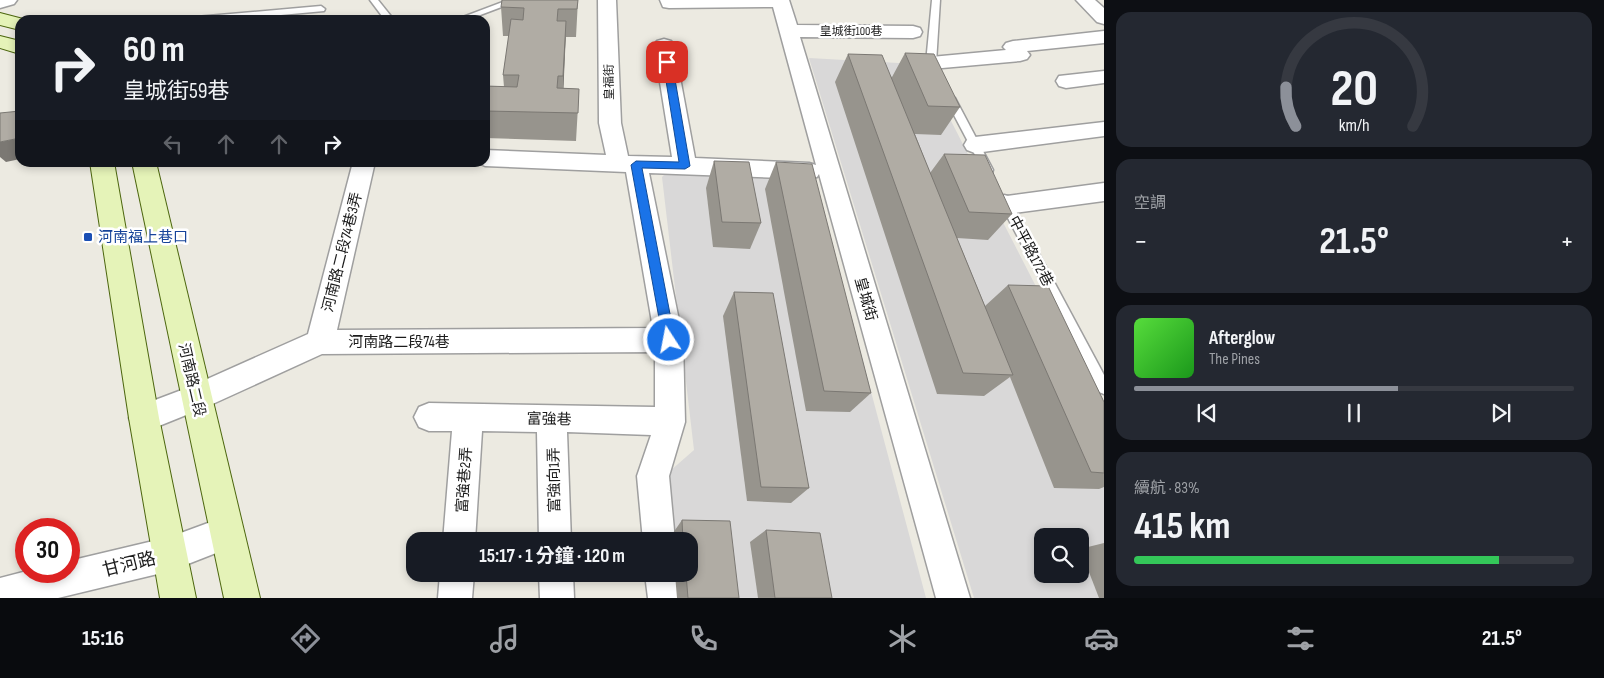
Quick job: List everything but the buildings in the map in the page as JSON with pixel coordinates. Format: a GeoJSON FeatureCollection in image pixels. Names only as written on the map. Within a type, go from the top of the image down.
{"type":"FeatureCollection","features":[{"type":"Feature","properties":{"kind":"street"},"geometry":{"type":"LineString","coordinates":[[0,3],[8,0]]}},
{"type":"Feature","properties":{"kind":"street"},"geometry":{"type":"LineString","coordinates":[[0,10],[8,0]]}},
{"type":"Feature","properties":{"kind":"street","name":"皇福街"},"geometry":{"type":"LineString","coordinates":[[607,0],[610,123],[627,164],[669,340],[670,422],[653,476],[658,532]]}},
{"type":"Feature","properties":{"kind":"street"},"geometry":{"type":"LineString","coordinates":[[668,0],[669,3],[780,0]]}},
{"type":"Feature","properties":{"kind":"street","name":"皇城街"},"geometry":{"type":"LineString","coordinates":[[780,0],[953,598]]}},
{"type":"Feature","properties":{"kind":"street"},"geometry":{"type":"LineString","coordinates":[[1085,0],[1104,18]]}},
{"type":"Feature","properties":{"kind":"street"},"geometry":{"type":"LineString","coordinates":[[0,19],[15,23]]}},
{"type":"Feature","properties":{"kind":"street","name":"皇城街100巷"},"geometry":{"type":"LineString","coordinates":[[789,31],[913,32]]}},
{"type":"Feature","properties":{"kind":"street"},"geometry":{"type":"LineString","coordinates":[[938,77],[1020,55],[1013,46],[1104,37]]}},
{"type":"Feature","properties":{"kind":"street"},"geometry":{"type":"LineString","coordinates":[[0,42],[15,46]]}},
{"type":"Feature","properties":{"kind":"street"},"geometry":{"type":"LineString","coordinates":[[664,45],[685,166]]}},
{"type":"Feature","properties":{"kind":"street"},"geometry":{"type":"LineString","coordinates":[[1066,82],[1104,77]]}},
{"type":"Feature","properties":{"kind":"street"},"geometry":{"type":"LineString","coordinates":[[975,145],[1104,129]]}},
{"type":"Feature","properties":{"kind":"street"},"geometry":{"type":"LineString","coordinates":[[490,158],[830,172]]}},
{"type":"Feature","properties":{"kind":"street"},"geometry":{"type":"LineString","coordinates":[[103,167],[144,418],[178,598]]}},
{"type":"Feature","properties":{"kind":"street","name":"河南路二段"},"geometry":{"type":"LineString","coordinates":[[145,167],[242,598]]}},
{"type":"Feature","properties":{"kind":"street","name":"河南路二段74巷3弄"},"geometry":{"type":"LineString","coordinates":[[320,342],[363,167]]}},
{"type":"Feature","properties":{"kind":"street"},"geometry":{"type":"LineString","coordinates":[[999,191],[1104,192]]}},
{"type":"Feature","properties":{"kind":"street","name":"河南路二段74巷"},"geometry":{"type":"LineString","coordinates":[[144,418],[196,398],[320,342],[669,340]]}},
{"type":"Feature","properties":{"kind":"street","name":"富強巷"},"geometry":{"type":"LineString","coordinates":[[428,417],[552,418],[670,422]]}},
{"type":"Feature","properties":{"kind":"street","name":"富強巷2弄"},"geometry":{"type":"LineString","coordinates":[[460,532],[468,418]]}},
{"type":"Feature","properties":{"kind":"street","name":"富強向1弄"},"geometry":{"type":"LineString","coordinates":[[552,418],[555,532]]}},
{"type":"Feature","properties":{"kind":"street","name":"甘河路"},"geometry":{"type":"LineString","coordinates":[[0,595],[170,554],[227,532]]}},
{"type":"Feature","properties":{"kind":"street"},"geometry":{"type":"LineString","coordinates":[[455,598],[456,582]]}},
{"type":"Feature","properties":{"kind":"street"},"geometry":{"type":"LineString","coordinates":[[556,582],[557,598]]}},
{"type":"Feature","properties":{"kind":"street"},"geometry":{"type":"LineString","coordinates":[[663,582],[664,598]]}},
{"type":"Feature","properties":{"kind":"lane"},"geometry":{"type":"LineString","coordinates":[[374,0],[386,15]]}},
{"type":"Feature","properties":{"kind":"lane"},"geometry":{"type":"LineString","coordinates":[[474,15],[516,0]]}},
{"type":"Feature","properties":{"kind":"lane"},"geometry":{"type":"LineString","coordinates":[[936,0],[938,77]]}},
{"type":"Feature","properties":{"kind":"lane"},"geometry":{"type":"LineString","coordinates":[[253,15],[321,9]]}},
{"type":"Feature","properties":{"kind":"lane","name":"中平路172巷"},"geometry":{"type":"LineString","coordinates":[[938,77],[1104,388]]}},
{"type":"Feature","properties":{"kind":"shaded area"},"geometry":{"type":"Polygon","coordinates":[[[809,58],[916,64],[930,80],[1104,419],[1104,598],[974,598],[809,58]]]}},
{"type":"Feature","properties":{"kind":"shaded area"},"geometry":{"type":"Polygon","coordinates":[[[667,172],[796,173],[817,189],[926,598],[674,598],[672,582],[698,582],[698,532],[667,532],[662,478],[694,450],[662,177],[667,172]]]}},
{"type":"Feature","properties":{"kind":"place","name":"河南福上巷口"},"geometry":{"type":"Point","coordinates":[88,237]}},
{"type":"Feature","properties":{"kind":"route"},"geometry":{"type":"LineString","coordinates":[[667,62],[685,166],[636,165],[669,340]]}}]}
